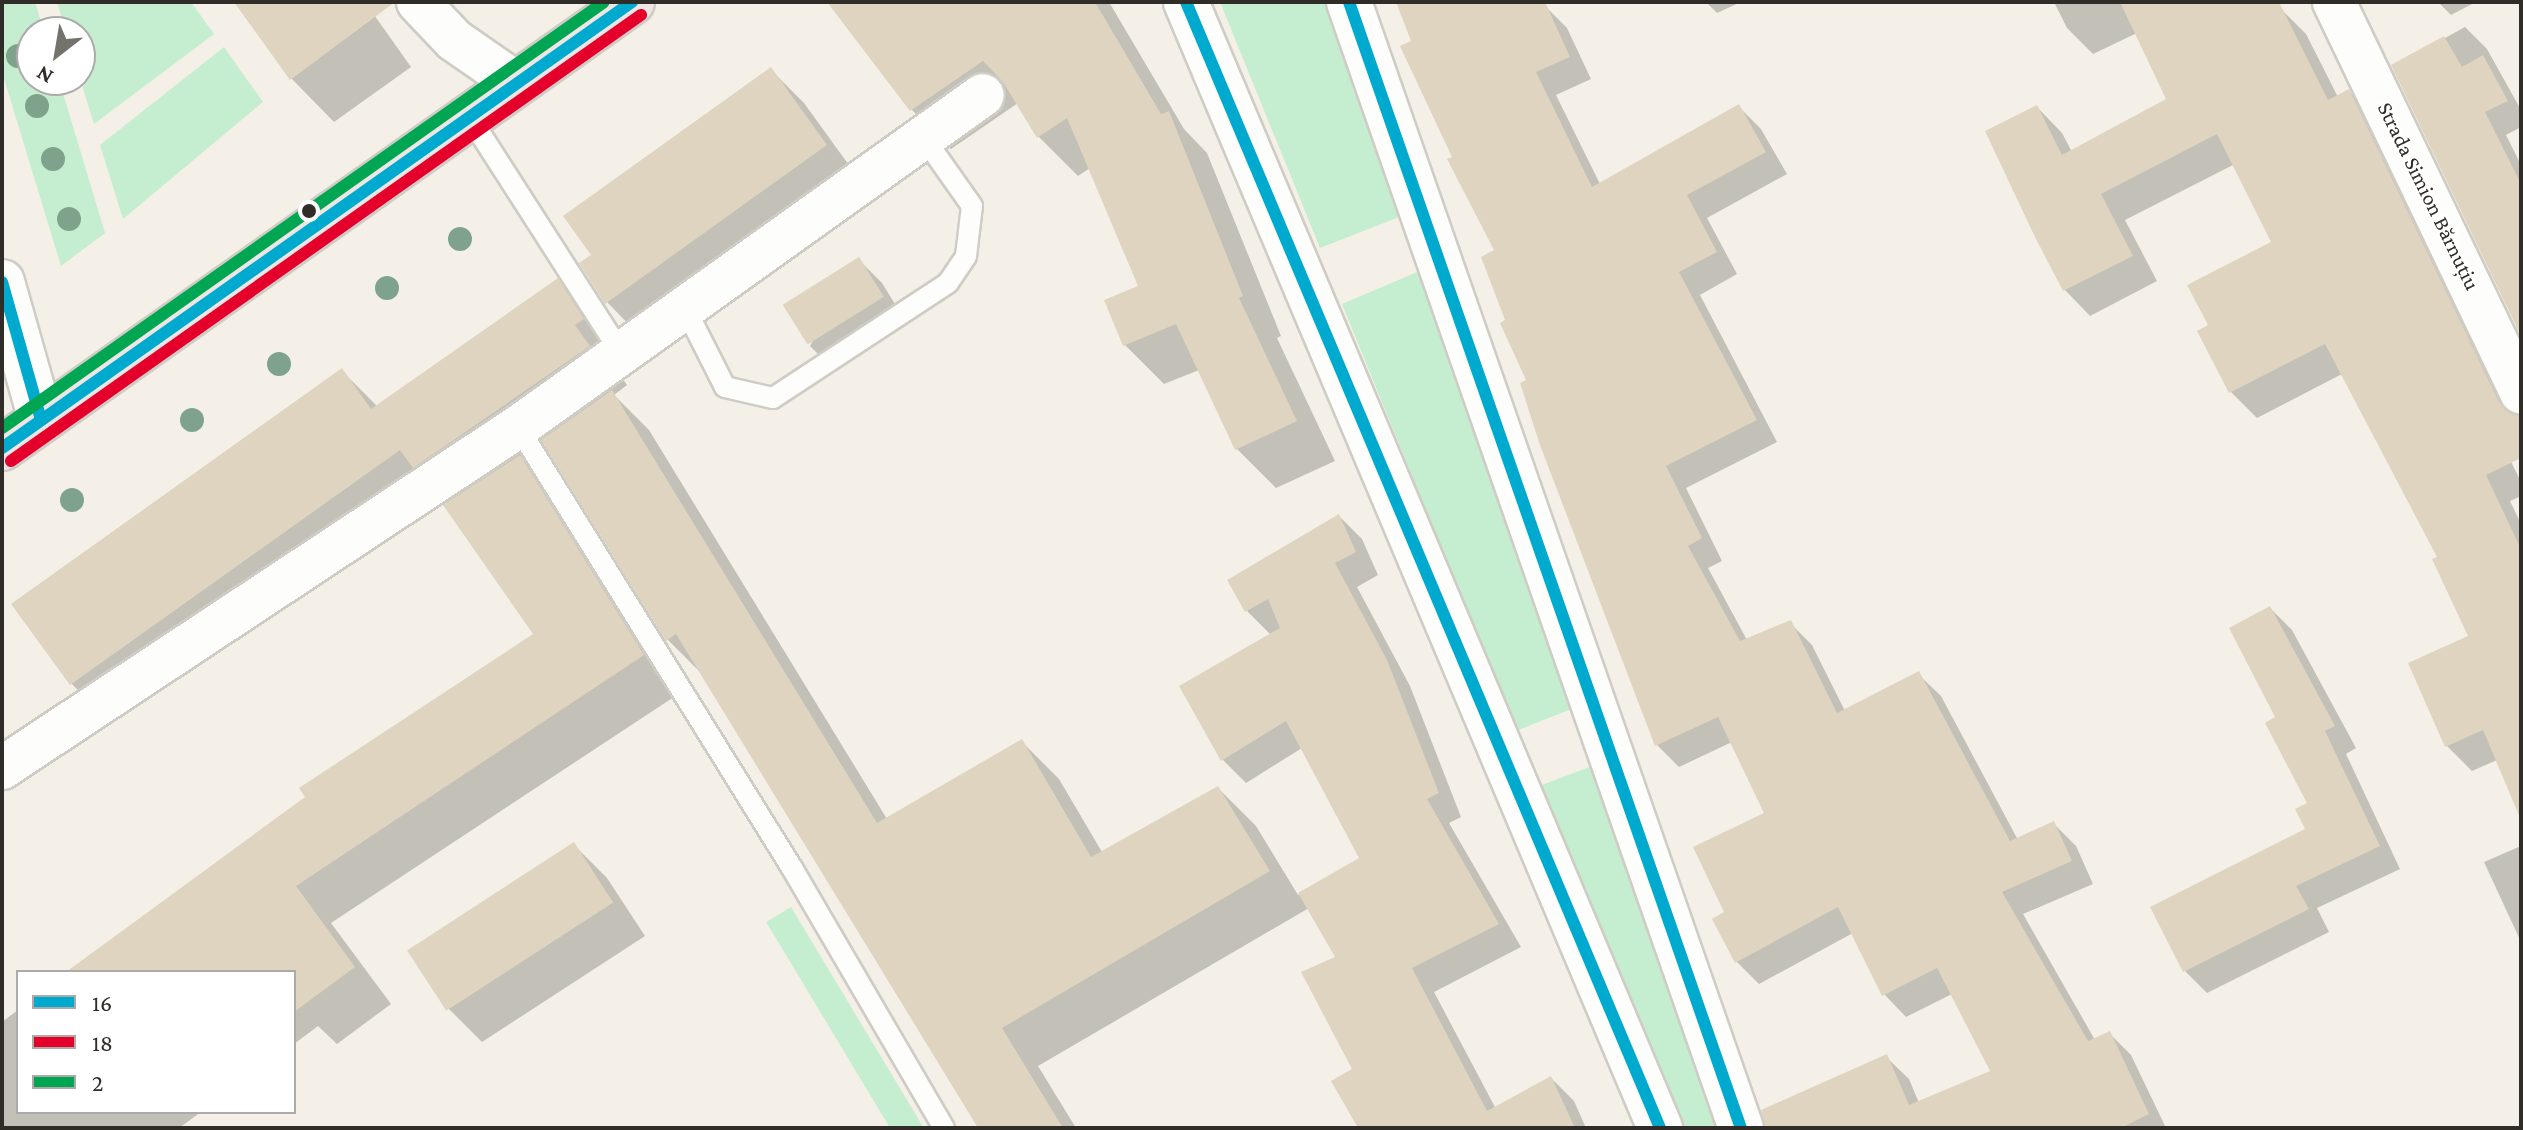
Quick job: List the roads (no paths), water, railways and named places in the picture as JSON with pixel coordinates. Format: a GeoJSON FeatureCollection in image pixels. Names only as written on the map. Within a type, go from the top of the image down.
{"type":"FeatureCollection","features":[{"type":"Feature","properties":{"kind":"main road"},"geometry":{"type":"LineString","coordinates":[[2,448],[632,2]]}},
{"type":"Feature","properties":{"kind":"street"},"geometry":{"type":"LineString","coordinates":[[418,2],[454,40],[516,83]]}},
{"type":"Feature","properties":{"kind":"street"},"geometry":{"type":"LineString","coordinates":[[1186,2],[1660,1128]]}},
{"type":"Feature","properties":{"kind":"street"},"geometry":{"type":"LineString","coordinates":[[1349,2],[1741,1128]]}},
{"type":"Feature","properties":{"kind":"street","name":"Strada Simion Bărnuțiu"},"geometry":{"type":"LineString","coordinates":[[2334,2],[2521,392]]}},
{"type":"Feature","properties":{"kind":"street"},"geometry":{"type":"LineString","coordinates":[[2,768],[518,427],[983,95]]}},
{"type":"Feature","properties":{"kind":"street"},"geometry":{"type":"LineString","coordinates":[[2,282],[41,420]]}},
{"type":"Feature","properties":{"kind":"lane"},"geometry":{"type":"LineString","coordinates":[[469,116],[622,354]]}},
{"type":"Feature","properties":{"kind":"lane"},"geometry":{"type":"LineString","coordinates":[[686,310],[725,387],[773,398],[948,283],[966,256],[972,206],[924,138]]}},
{"type":"Feature","properties":{"kind":"lane"},"geometry":{"type":"LineString","coordinates":[[518,427],[792,868],[944,1128]]}}]}
